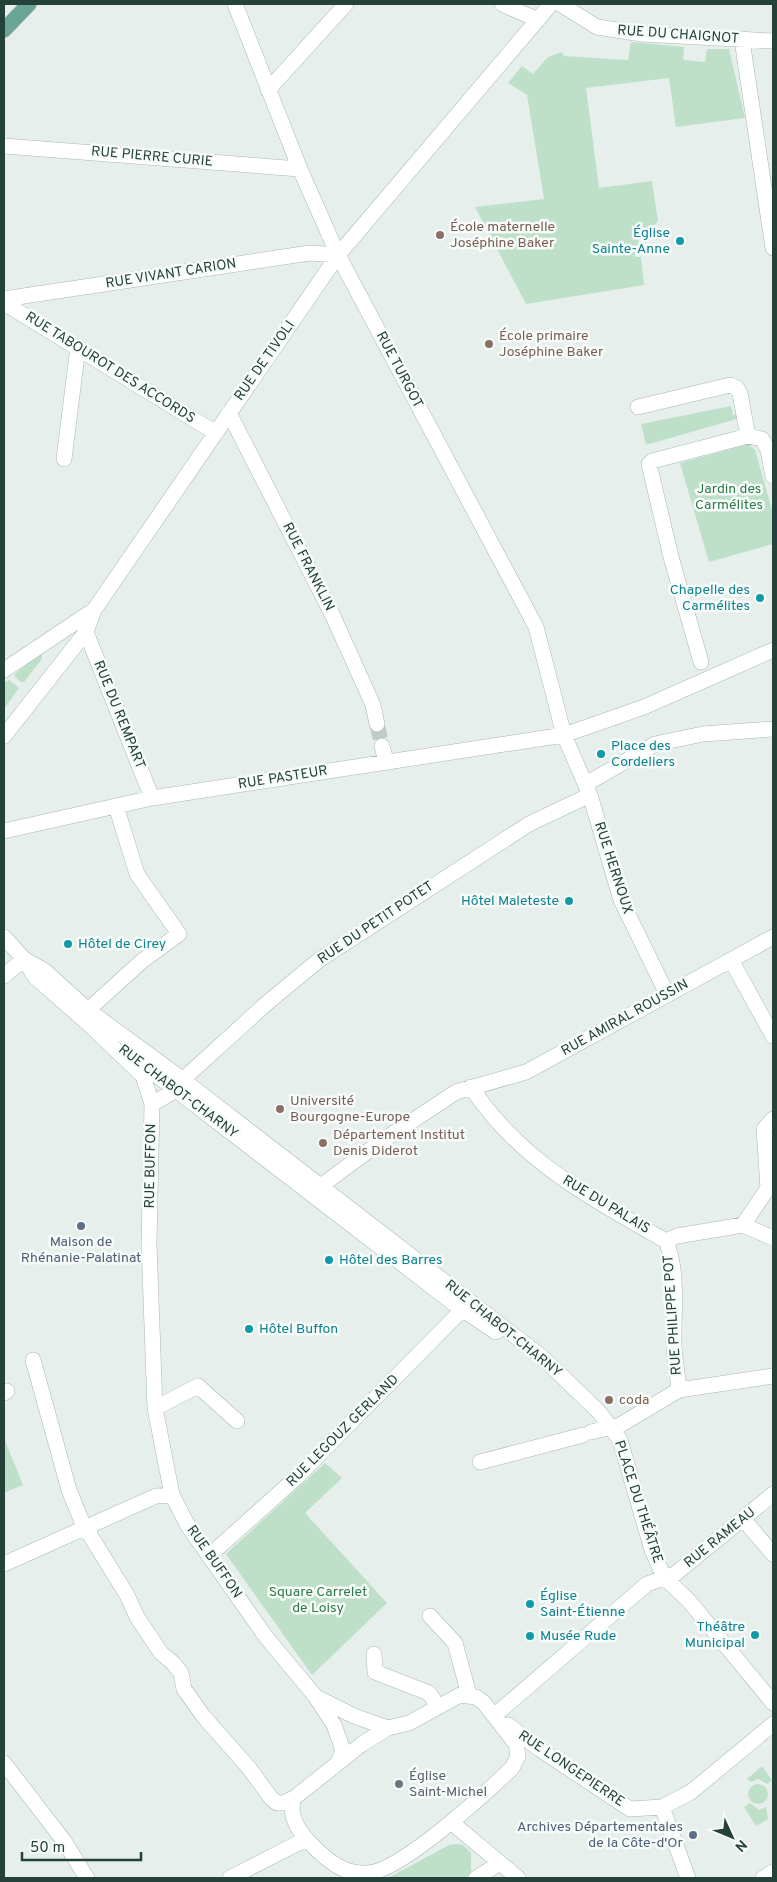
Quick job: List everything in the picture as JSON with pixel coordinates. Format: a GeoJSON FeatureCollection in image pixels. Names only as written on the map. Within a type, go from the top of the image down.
{"type":"FeatureCollection","features":[{"type":"Feature","properties":{"kind":"main road"},"geometry":{"type":"LineString","coordinates":[[4,30],[29,4]]}},
{"type":"Feature","properties":{"kind":"street","name":"RUE TURGOT"},"geometry":{"type":"LineString","coordinates":[[235,4],[300,169],[338,255],[536,627],[564,735]]}},
{"type":"Feature","properties":{"kind":"street"},"geometry":{"type":"LineString","coordinates":[[268,90],[346,4]]}},
{"type":"Feature","properties":{"kind":"street"},"geometry":{"type":"LineString","coordinates":[[502,4],[538,20]]}},
{"type":"Feature","properties":{"kind":"street","name":"RUE DE TIVOLI"},"geometry":{"type":"LineString","coordinates":[[4,736],[86,632],[94,610],[338,255],[551,4]]}},
{"type":"Feature","properties":{"kind":"street","name":"RUE DU CHAIGNOT"},"geometry":{"type":"LineString","coordinates":[[560,4],[597,27],[642,34],[773,41]]}},
{"type":"Feature","properties":{"kind":"street"},"geometry":{"type":"LineString","coordinates":[[742,40],[773,248]]}},
{"type":"Feature","properties":{"kind":"street","name":"RUE PIERRE CURIE"},"geometry":{"type":"LineString","coordinates":[[4,146],[300,169]]}},
{"type":"Feature","properties":{"kind":"street","name":"RUE VIVANT CARION"},"geometry":{"type":"LineString","coordinates":[[4,301],[310,253],[338,255]]}},
{"type":"Feature","properties":{"kind":"street","name":"RUE TABOUROT DES ACCORDS"},"geometry":{"type":"LineString","coordinates":[[4,301],[216,433]]}},
{"type":"Feature","properties":{"kind":"street"},"geometry":{"type":"LineString","coordinates":[[64,459],[78,347]]}},
{"type":"Feature","properties":{"kind":"street"},"geometry":{"type":"LineString","coordinates":[[638,407],[730,385],[736,388],[740,394],[748,436]]}},
{"type":"Feature","properties":{"kind":"street","name":"RUE FRANKLIN"},"geometry":{"type":"LineString","coordinates":[[229,414],[332,614],[373,705],[377,724]]}},
{"type":"Feature","properties":{"kind":"street"},"geometry":{"type":"LineString","coordinates":[[706,672],[673,566],[649,464],[652,461],[748,436],[762,439],[768,450],[773,476]]}},
{"type":"Feature","properties":{"kind":"street"},"geometry":{"type":"LineString","coordinates":[[4,670],[94,610]]}},
{"type":"Feature","properties":{"kind":"street","name":"RUE DU REMPART"},"geometry":{"type":"LineString","coordinates":[[86,632],[152,798]]}},
{"type":"Feature","properties":{"kind":"street"},"geometry":{"type":"LineString","coordinates":[[773,650],[706,672],[644,707],[564,735],[588,790],[655,744],[703,734],[773,729]]}},
{"type":"Feature","properties":{"kind":"street","name":"RUE PASTEUR"},"geometry":{"type":"LineString","coordinates":[[4,831],[117,812],[152,798],[564,735]]}},
{"type":"Feature","properties":{"kind":"street"},"geometry":{"type":"LineString","coordinates":[[382,746],[386,761]]}},
{"type":"Feature","properties":{"kind":"street","name":"RUE HERNOUX"},"geometry":{"type":"LineString","coordinates":[[588,790],[621,900],[667,994]]}},
{"type":"Feature","properties":{"kind":"street","name":"RUE DU PETIT POTET"},"geometry":{"type":"LineString","coordinates":[[180,1085],[266,1003],[319,960],[522,828],[588,790]]}},
{"type":"Feature","properties":{"kind":"street"},"geometry":{"type":"LineString","coordinates":[[90,1006],[142,961],[179,934],[137,874],[117,812]]}},
{"type":"Feature","properties":{"kind":"street","name":"RUE CHABOT-CHARNY"},"geometry":{"type":"LineString","coordinates":[[4,937],[40,982],[93,1028],[104,1029],[115,1035],[180,1085]]}},
{"type":"Feature","properties":{"kind":"street","name":"RUE AMIRAL ROUSSIN"},"geometry":{"type":"LineString","coordinates":[[316,1189],[456,1092],[526,1072],[773,937]]}},
{"type":"Feature","properties":{"kind":"street"},"geometry":{"type":"LineString","coordinates":[[4,976],[24,960]]}},
{"type":"Feature","properties":{"kind":"street","name":"RUE CHABOT-CHARNY"},"geometry":{"type":"LineString","coordinates":[[24,960],[45,971],[90,1006],[180,1085],[467,1305],[542,1357],[599,1412],[611,1428]]}},
{"type":"Feature","properties":{"kind":"street"},"geometry":{"type":"LineString","coordinates":[[731,960],[773,1036]]}},
{"type":"Feature","properties":{"kind":"street","name":"RUE BUFFON"},"geometry":{"type":"LineString","coordinates":[[93,1028],[143,1076],[152,1104],[150,1244],[155,1408],[172,1495],[188,1526],[266,1637],[315,1696],[334,1725],[343,1750],[338,1763]]}},
{"type":"Feature","properties":{"kind":"street","name":"RUE BUFFON"},"geometry":{"type":"LineString","coordinates":[[152,1104],[180,1085]]}},
{"type":"Feature","properties":{"kind":"street","name":"RUE DU PALAIS"},"geometry":{"type":"LineString","coordinates":[[471,1087],[497,1121],[528,1154],[576,1189],[666,1241],[676,1236],[743,1225]]}},
{"type":"Feature","properties":{"kind":"street"},"geometry":{"type":"LineString","coordinates":[[773,1119],[764,1129],[768,1188],[743,1225],[773,1238]]}},
{"type":"Feature","properties":{"kind":"street","name":"RUE PHILIPPE POT"},"geometry":{"type":"LineString","coordinates":[[666,1241],[670,1252],[675,1297],[674,1349],[679,1390]]}},
{"type":"Feature","properties":{"kind":"street","name":"RUE LEGOUZ GERLAND"},"geometry":{"type":"LineString","coordinates":[[209,1556],[297,1477],[467,1305]]}},
{"type":"Feature","properties":{"kind":"street"},"geometry":{"type":"LineString","coordinates":[[33,1360],[70,1490],[85,1528],[161,1653],[181,1673],[184,1689],[204,1717],[277,1803],[283,1803],[294,1798],[338,1763],[388,1728],[409,1723],[456,1696],[469,1695],[484,1703],[516,1744],[518,1750],[516,1761],[507,1772],[437,1835],[380,1870],[366,1874],[344,1874],[329,1862],[306,1838],[293,1817],[291,1807],[294,1798]]}},
{"type":"Feature","properties":{"kind":"street"},"geometry":{"type":"LineString","coordinates":[[480,1462],[611,1428],[636,1416],[679,1390],[773,1376]]}},
{"type":"Feature","properties":{"kind":"street"},"geometry":{"type":"LineString","coordinates":[[155,1408],[198,1386],[237,1421]]}},
{"type":"Feature","properties":{"kind":"street","name":"PLACE DU THÉÂTRE"},"geometry":{"type":"LineString","coordinates":[[611,1428],[620,1440],[652,1550],[664,1577]]}},
{"type":"Feature","properties":{"kind":"street","name":"RUE RAMEAU"},"geometry":{"type":"LineString","coordinates":[[494,1715],[647,1584],[676,1574],[773,1494]]}},
{"type":"Feature","properties":{"kind":"street"},"geometry":{"type":"LineString","coordinates":[[4,1564],[156,1496],[172,1495]]}},
{"type":"Feature","properties":{"kind":"street"},"geometry":{"type":"LineString","coordinates":[[743,1518],[773,1554]]}},
{"type":"Feature","properties":{"kind":"street"},"geometry":{"type":"LineString","coordinates":[[664,1577],[689,1602],[773,1704]]}},
{"type":"Feature","properties":{"kind":"street"},"geometry":{"type":"LineString","coordinates":[[430,1616],[454,1643],[469,1695]]}},
{"type":"Feature","properties":{"kind":"street"},"geometry":{"type":"LineString","coordinates":[[374,1654],[375,1672],[429,1693],[438,1706]]}},
{"type":"Feature","properties":{"kind":"street","name":"RUE BUFFON"},"geometry":{"type":"LineString","coordinates":[[315,1696],[354,1716],[388,1728]]}},
{"type":"Feature","properties":{"kind":"street","name":"RUE LONGEPIERRE"},"geometry":{"type":"LineString","coordinates":[[494,1715],[538,1748],[630,1809],[662,1808],[691,1792],[773,1724]]}},
{"type":"Feature","properties":{"kind":"street"},"geometry":{"type":"LineString","coordinates":[[4,1763],[64,1841],[87,1878]]}},
{"type":"Feature","properties":{"kind":"street"},"geometry":{"type":"LineString","coordinates":[[662,1808],[688,1878]]}},
{"type":"Feature","properties":{"kind":"street"},"geometry":{"type":"LineString","coordinates":[[450,1822],[518,1878]]}},
{"type":"Feature","properties":{"kind":"street"},"geometry":{"type":"LineString","coordinates":[[230,1878],[306,1838]]}},
{"type":"Feature","properties":{"kind":"street"},"geometry":{"type":"LineString","coordinates":[[476,1878],[500,1863]]}},
{"type":"Feature","properties":{"kind":"street"},"geometry":{"type":"LineString","coordinates":[[763,1878],[773,1872]]}},
{"type":"Feature","properties":{"kind":"green space"},"geometry":{"type":"Polygon","coordinates":[[[631,42],[684,47],[683,60],[705,62],[707,49],[729,49],[745,118],[676,127],[669,78],[586,88],[599,188],[652,181],[658,221],[648,233],[638,234],[639,248],[635,249],[635,257],[641,257],[644,285],[526,304],[475,207],[544,199],[527,95],[508,83],[522,66],[533,74],[548,57],[562,52],[564,56],[628,60],[631,42]]]}},
{"type":"Feature","properties":{"kind":"green space"},"geometry":{"type":"Polygon","coordinates":[[[731,406],[733,415],[739,414],[740,418],[646,445],[641,424],[731,406]]]}},
{"type":"Feature","properties":{"kind":"green space","name":"Jardin des Carmélites"},"geometry":{"type":"Polygon","coordinates":[[[749,444],[755,450],[773,513],[773,544],[709,562],[680,463],[749,444]]]}},
{"type":"Feature","properties":{"kind":"green space"},"geometry":{"type":"Polygon","coordinates":[[[38,655],[42,655],[42,659],[24,682],[21,682],[15,677],[15,674],[38,655]]]}},
{"type":"Feature","properties":{"kind":"green space"},"geometry":{"type":"Polygon","coordinates":[[[9,680],[19,688],[4,709],[4,683],[9,680]]]}},
{"type":"Feature","properties":{"kind":"green space"},"geometry":{"type":"Polygon","coordinates":[[[4,1438],[23,1485],[4,1493],[4,1438]]]}},
{"type":"Feature","properties":{"kind":"green space","name":"Square Carrelet de Loisy"},"geometry":{"type":"Polygon","coordinates":[[[325,1463],[342,1478],[305,1513],[387,1603],[312,1675],[226,1554],[325,1463]]]}},
{"type":"Feature","properties":{"kind":"green space"},"geometry":{"type":"Polygon","coordinates":[[[762,1766],[772,1780],[767,1784],[758,1779],[751,1782],[747,1779],[762,1766]]]}},
{"type":"Feature","properties":{"kind":"green space"},"geometry":{"type":"Polygon","coordinates":[[[758,1784],[765,1787],[768,1794],[765,1801],[758,1804],[751,1801],[748,1794],[751,1787],[758,1784]]]}},
{"type":"Feature","properties":{"kind":"green space"},"geometry":{"type":"Polygon","coordinates":[[[750,1803],[759,1810],[766,1807],[768,1819],[756,1826],[744,1807],[750,1803]]]}},
{"type":"Feature","properties":{"kind":"green space"},"geometry":{"type":"Polygon","coordinates":[[[449,1845],[463,1845],[471,1853],[471,1874],[465,1878],[388,1878],[449,1845]]]}},
{"type":"Feature","properties":{"kind":"tunnel"},"geometry":{"type":"LineString","coordinates":[[377,724],[382,746]]}},
{"type":"Feature","properties":{"kind":"place","name":"École maternelle Joséphine Baker"},"geometry":{"type":"Point","coordinates":[440,235]}},
{"type":"Feature","properties":{"kind":"place","name":"Église Sainte-Anne"},"geometry":{"type":"Point","coordinates":[680,241]}},
{"type":"Feature","properties":{"kind":"place","name":"École primaire Joséphine Baker"},"geometry":{"type":"Point","coordinates":[489,344]}},
{"type":"Feature","properties":{"kind":"place","name":"Chapelle des Carmélites"},"geometry":{"type":"Point","coordinates":[760,598]}},
{"type":"Feature","properties":{"kind":"place","name":"Place des Cordeliers"},"geometry":{"type":"Point","coordinates":[601,754]}},
{"type":"Feature","properties":{"kind":"place","name":"Hôtel Maleteste"},"geometry":{"type":"Point","coordinates":[569,901]}},
{"type":"Feature","properties":{"kind":"place","name":"Hôtel de Cirey"},"geometry":{"type":"Point","coordinates":[68,944]}},
{"type":"Feature","properties":{"kind":"place","name":"Université Bourgogne-Europe"},"geometry":{"type":"Point","coordinates":[280,1109]}},
{"type":"Feature","properties":{"kind":"place","name":"Département Institut Denis Diderot"},"geometry":{"type":"Point","coordinates":[323,1143]}},
{"type":"Feature","properties":{"kind":"place","name":"Maison de Rhénanie-Palatinat"},"geometry":{"type":"Point","coordinates":[81,1226]}},
{"type":"Feature","properties":{"kind":"place","name":"Hôtel des Barres"},"geometry":{"type":"Point","coordinates":[329,1260]}},
{"type":"Feature","properties":{"kind":"place","name":"Hôtel Buffon"},"geometry":{"type":"Point","coordinates":[249,1329]}},
{"type":"Feature","properties":{"kind":"place","name":"coda"},"geometry":{"type":"Point","coordinates":[609,1400]}},
{"type":"Feature","properties":{"kind":"place","name":"Église Saint-Étienne"},"geometry":{"type":"Point","coordinates":[530,1604]}},
{"type":"Feature","properties":{"kind":"place","name":"Théâtre Municipal"},"geometry":{"type":"Point","coordinates":[755,1635]}},
{"type":"Feature","properties":{"kind":"place","name":"Musée Rude"},"geometry":{"type":"Point","coordinates":[530,1636]}},
{"type":"Feature","properties":{"kind":"place","name":"Église Saint-Michel"},"geometry":{"type":"Point","coordinates":[399,1784]}},
{"type":"Feature","properties":{"kind":"place","name":"Archives Départementales de la Côte-d'Or"},"geometry":{"type":"Point","coordinates":[693,1835]}}]}
